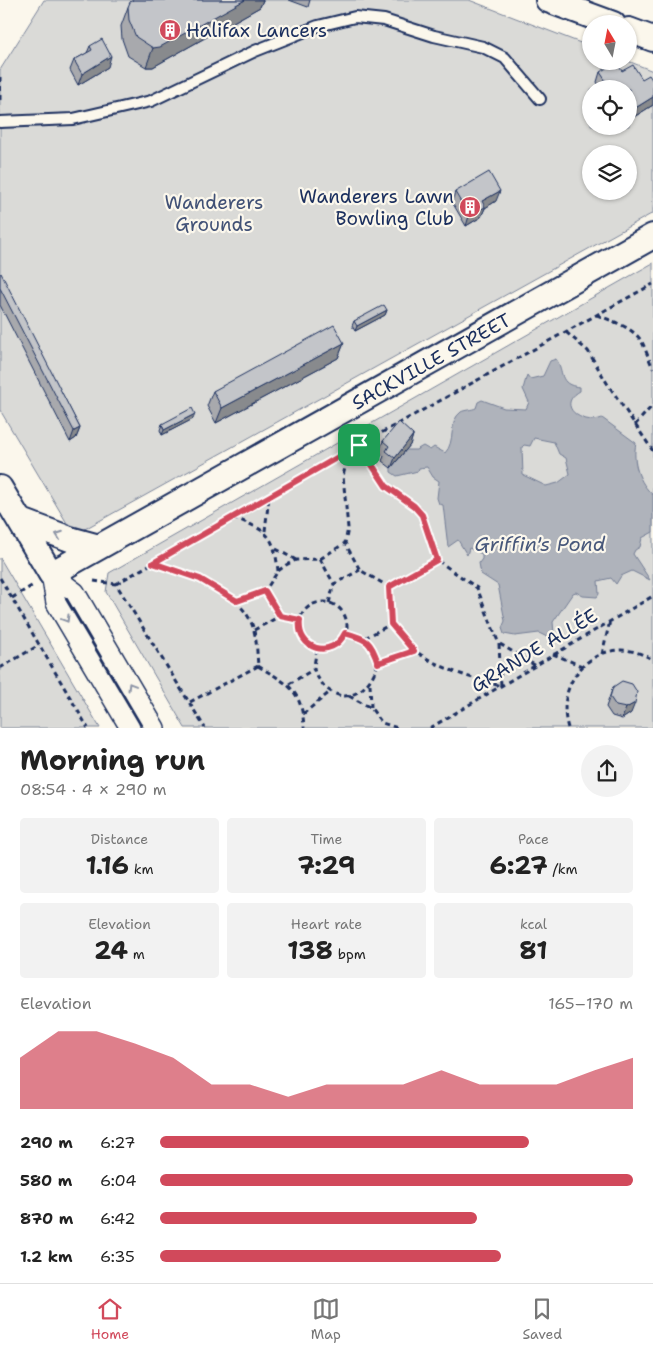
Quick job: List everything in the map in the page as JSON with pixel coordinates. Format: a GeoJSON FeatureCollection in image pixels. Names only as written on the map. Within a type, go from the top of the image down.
{"type":"FeatureCollection","features":[{"type":"Feature","properties":{"kind":"street"},"geometry":{"type":"LineString","coordinates":[[548,0],[588,15]]}},
{"type":"Feature","properties":{"kind":"street"},"geometry":{"type":"LineString","coordinates":[[638,33],[653,39]]}},
{"type":"Feature","properties":{"kind":"street","name":"SACKVILLE STREET"},"geometry":{"type":"LineString","coordinates":[[51,574],[653,236]]}},
{"type":"Feature","properties":{"kind":"street"},"geometry":{"type":"LineString","coordinates":[[0,488],[51,574],[56,603],[130,728]]}},
{"type":"Feature","properties":{"kind":"street"},"geometry":{"type":"LineString","coordinates":[[19,520],[70,539],[99,547]]}},
{"type":"Feature","properties":{"kind":"street"},"geometry":{"type":"LineString","coordinates":[[51,574],[75,592],[156,728]]}},
{"type":"Feature","properties":{"kind":"lane"},"geometry":{"type":"LineString","coordinates":[[0,122],[73,119],[151,101],[255,51],[318,26],[355,17],[384,20],[434,36],[483,47],[504,58],[540,99]]}},
{"type":"Feature","properties":{"kind":"path"},"geometry":{"type":"LineString","coordinates":[[0,77],[0,101]]}},
{"type":"Feature","properties":{"kind":"path"},"geometry":{"type":"LineString","coordinates":[[94,581],[116,584],[359,445],[653,284]]}},
{"type":"Feature","properties":{"kind":"path"},"geometry":{"type":"LineString","coordinates":[[597,315],[620,324],[642,341],[653,368]]}},
{"type":"Feature","properties":{"kind":"path"},"geometry":{"type":"LineString","coordinates":[[566,332],[588,350],[653,451]]}},
{"type":"Feature","properties":{"kind":"path"},"geometry":{"type":"LineString","coordinates":[[635,425],[653,405]]}},
{"type":"Feature","properties":{"kind":"path"},"geometry":{"type":"LineString","coordinates":[[359,445],[386,486],[414,506],[422,515],[437,560],[477,588],[499,644],[501,686],[457,673],[414,651],[391,624],[389,587]]}},
{"type":"Feature","properties":{"kind":"path"},"geometry":{"type":"LineString","coordinates":[[349,451],[342,476],[348,528],[345,543],[360,570],[389,587]]}},
{"type":"Feature","properties":{"kind":"path"},"geometry":{"type":"LineString","coordinates":[[265,531],[270,496]]}},
{"type":"Feature","properties":{"kind":"path"},"geometry":{"type":"LineString","coordinates":[[232,517],[265,531],[276,549],[278,572]]}},
{"type":"Feature","properties":{"kind":"path"},"geometry":{"type":"LineString","coordinates":[[237,601],[265,591],[278,572],[296,560],[320,558],[345,543]]}},
{"type":"Feature","properties":{"kind":"path"},"geometry":{"type":"LineString","coordinates":[[276,549],[296,560]]}},
{"type":"Feature","properties":{"kind":"path"},"geometry":{"type":"LineString","coordinates":[[320,558],[334,584],[329,603]]}},
{"type":"Feature","properties":{"kind":"path"},"geometry":{"type":"LineString","coordinates":[[389,587],[437,560]]}},
{"type":"Feature","properties":{"kind":"path"},"geometry":{"type":"LineString","coordinates":[[153,563],[200,579],[237,601],[254,630],[258,666]]}},
{"type":"Feature","properties":{"kind":"path"},"geometry":{"type":"LineString","coordinates":[[334,584],[360,570]]}},
{"type":"Feature","properties":{"kind":"path"},"geometry":{"type":"LineString","coordinates":[[0,578],[88,728]]}},
{"type":"Feature","properties":{"kind":"path"},"geometry":{"type":"LineString","coordinates":[[116,584],[205,728]]}},
{"type":"Feature","properties":{"kind":"path"},"geometry":{"type":"LineString","coordinates":[[265,591],[280,616]]}},
{"type":"Feature","properties":{"kind":"path","name":"GRANDE ALLÉE"},"geometry":{"type":"LineString","coordinates":[[430,728],[653,596]]}},
{"type":"Feature","properties":{"kind":"path"},"geometry":{"type":"LineString","coordinates":[[322,602],[329,603],[342,611],[345,618],[345,633],[337,645],[324,650],[317,649],[304,641],[299,627],[300,620],[308,608],[322,602]]}},
{"type":"Feature","properties":{"kind":"path"},"geometry":{"type":"LineString","coordinates":[[254,630],[280,616],[300,620]]}},
{"type":"Feature","properties":{"kind":"path"},"geometry":{"type":"LineString","coordinates":[[602,654],[610,621]]}},
{"type":"Feature","properties":{"kind":"path"},"geometry":{"type":"LineString","coordinates":[[365,638],[391,624]]}},
{"type":"Feature","properties":{"kind":"path"},"geometry":{"type":"LineString","coordinates":[[345,633],[365,638],[374,649],[378,663],[370,684],[371,708],[381,726],[398,728]]}},
{"type":"Feature","properties":{"kind":"path"},"geometry":{"type":"LineString","coordinates":[[499,644],[536,666]]}},
{"type":"Feature","properties":{"kind":"path"},"geometry":{"type":"LineString","coordinates":[[0,668],[39,645]]}},
{"type":"Feature","properties":{"kind":"path"},"geometry":{"type":"LineString","coordinates":[[317,649],[314,669],[320,682],[330,692],[349,696],[371,708]]}},
{"type":"Feature","properties":{"kind":"path"},"geometry":{"type":"LineString","coordinates":[[568,728],[564,717],[564,701],[574,675],[582,666],[602,654],[617,650],[632,651],[653,660]]}},
{"type":"Feature","properties":{"kind":"path"},"geometry":{"type":"LineString","coordinates":[[378,663],[414,651]]}},
{"type":"Feature","properties":{"kind":"path"},"geometry":{"type":"LineString","coordinates":[[553,654],[582,666]]}},
{"type":"Feature","properties":{"kind":"path"},"geometry":{"type":"LineString","coordinates":[[190,702],[258,666]]}},
{"type":"Feature","properties":{"kind":"path"},"geometry":{"type":"LineString","coordinates":[[258,666],[289,684],[298,698],[303,714],[304,728]]}},
{"type":"Feature","properties":{"kind":"path"},"geometry":{"type":"LineString","coordinates":[[289,684],[314,669]]}},
{"type":"Feature","properties":{"kind":"path"},"geometry":{"type":"LineString","coordinates":[[349,696],[370,684]]}},
{"type":"Feature","properties":{"kind":"path"},"geometry":{"type":"LineString","coordinates":[[303,714],[330,692]]}},
{"type":"Feature","properties":{"kind":"green space","name":"Wanderers Grounds"},"geometry":{"type":"Polygon","coordinates":[[[44,0],[469,0],[582,44],[582,70],[638,70],[638,65],[653,71],[653,213],[74,535],[0,410],[0,70],[44,0]]]}},
{"type":"Feature","properties":{"kind":"green space"},"geometry":{"type":"Polygon","coordinates":[[[653,263],[653,728],[185,728],[106,592],[109,573],[653,263]]]}},
{"type":"Feature","properties":{"kind":"green space"},"geometry":{"type":"Polygon","coordinates":[[[0,558],[100,728],[0,728],[0,558]]]}},
{"type":"Feature","properties":{"kind":"water","name":"Griffin's Pond"},"geometry":{"type":"Polygon","coordinates":[[[556,359],[565,380],[573,386],[580,387],[580,391],[573,397],[570,403],[574,413],[587,419],[595,420],[602,418],[636,443],[635,457],[638,472],[640,478],[653,495],[653,532],[642,538],[640,547],[633,554],[650,580],[632,571],[621,576],[616,584],[611,578],[598,581],[599,594],[597,597],[573,593],[553,622],[554,633],[552,636],[547,637],[539,633],[515,636],[504,634],[502,628],[505,621],[498,585],[481,574],[479,563],[482,559],[482,554],[469,548],[467,555],[458,540],[448,547],[443,505],[439,504],[437,498],[439,481],[433,477],[427,467],[397,476],[391,472],[391,467],[403,450],[416,450],[423,446],[430,450],[434,447],[445,453],[450,443],[457,416],[462,411],[476,408],[478,402],[482,400],[504,408],[526,409],[529,402],[523,389],[527,375],[530,379],[543,376],[550,361],[556,359]],[[534,438],[530,446],[524,445],[522,447],[523,475],[546,486],[558,483],[570,474],[566,458],[559,454],[554,442],[534,438]]]}},
{"type":"Feature","properties":{"kind":"building"},"geometry":{"type":"Polygon","coordinates":[[[133,0],[245,0],[160,47],[153,48],[136,37],[129,20],[128,7],[133,0]]]}},
{"type":"Feature","properties":{"kind":"building"},"geometry":{"type":"Polygon","coordinates":[[[102,39],[111,56],[82,74],[74,60],[92,50],[90,46],[102,39]]]}},
{"type":"Feature","properties":{"kind":"building"},"geometry":{"type":"Polygon","coordinates":[[[603,70],[636,70],[642,79],[649,75],[653,81],[653,97],[637,107],[637,80],[605,80],[600,72],[603,70]]]}},
{"type":"Feature","properties":{"kind":"building"},"geometry":{"type":"Polygon","coordinates":[[[489,172],[500,191],[482,201],[485,207],[469,216],[455,192],[489,172]]]}},
{"type":"Feature","properties":{"kind":"building"},"geometry":{"type":"Polygon","coordinates":[[[1,273],[80,428],[74,431],[0,288],[1,273]]]}},
{"type":"Feature","properties":{"kind":"building"},"geometry":{"type":"Polygon","coordinates":[[[384,305],[387,310],[357,326],[354,321],[384,305]]]}},
{"type":"Feature","properties":{"kind":"building"},"geometry":{"type":"Polygon","coordinates":[[[334,325],[344,343],[222,408],[213,391],[334,325]]]}},
{"type":"Feature","properties":{"kind":"building"},"geometry":{"type":"Polygon","coordinates":[[[192,408],[195,414],[164,430],[162,424],[192,408]]]}},
{"type":"Feature","properties":{"kind":"building"},"geometry":{"type":"Polygon","coordinates":[[[399,422],[413,435],[395,458],[386,451],[389,446],[383,441],[399,422]]]}},
{"type":"Feature","properties":{"kind":"building"},"geometry":{"type":"Polygon","coordinates":[[[622,681],[632,684],[637,692],[635,703],[626,708],[616,706],[610,697],[613,687],[622,681]]]}},
{"type":"Feature","properties":{"kind":"place","name":"Halifax Lancers"},"geometry":{"type":"Point","coordinates":[170,30]}},
{"type":"Feature","properties":{"kind":"place","name":"Wanderers Lawn Bowling Club"},"geometry":{"type":"Point","coordinates":[470,207]}},
{"type":"Feature","properties":{"kind":"route"},"geometry":{"type":"LineString","coordinates":[[359,445],[386,486],[393,493],[414,506],[422,515],[437,560],[389,587],[391,624],[414,651],[378,663],[374,649],[365,638],[345,633],[337,645],[324,650],[317,649],[304,641],[299,627],[300,620],[280,616],[265,591],[237,601],[200,579],[153,563],[270,496],[359,445]]}}]}
